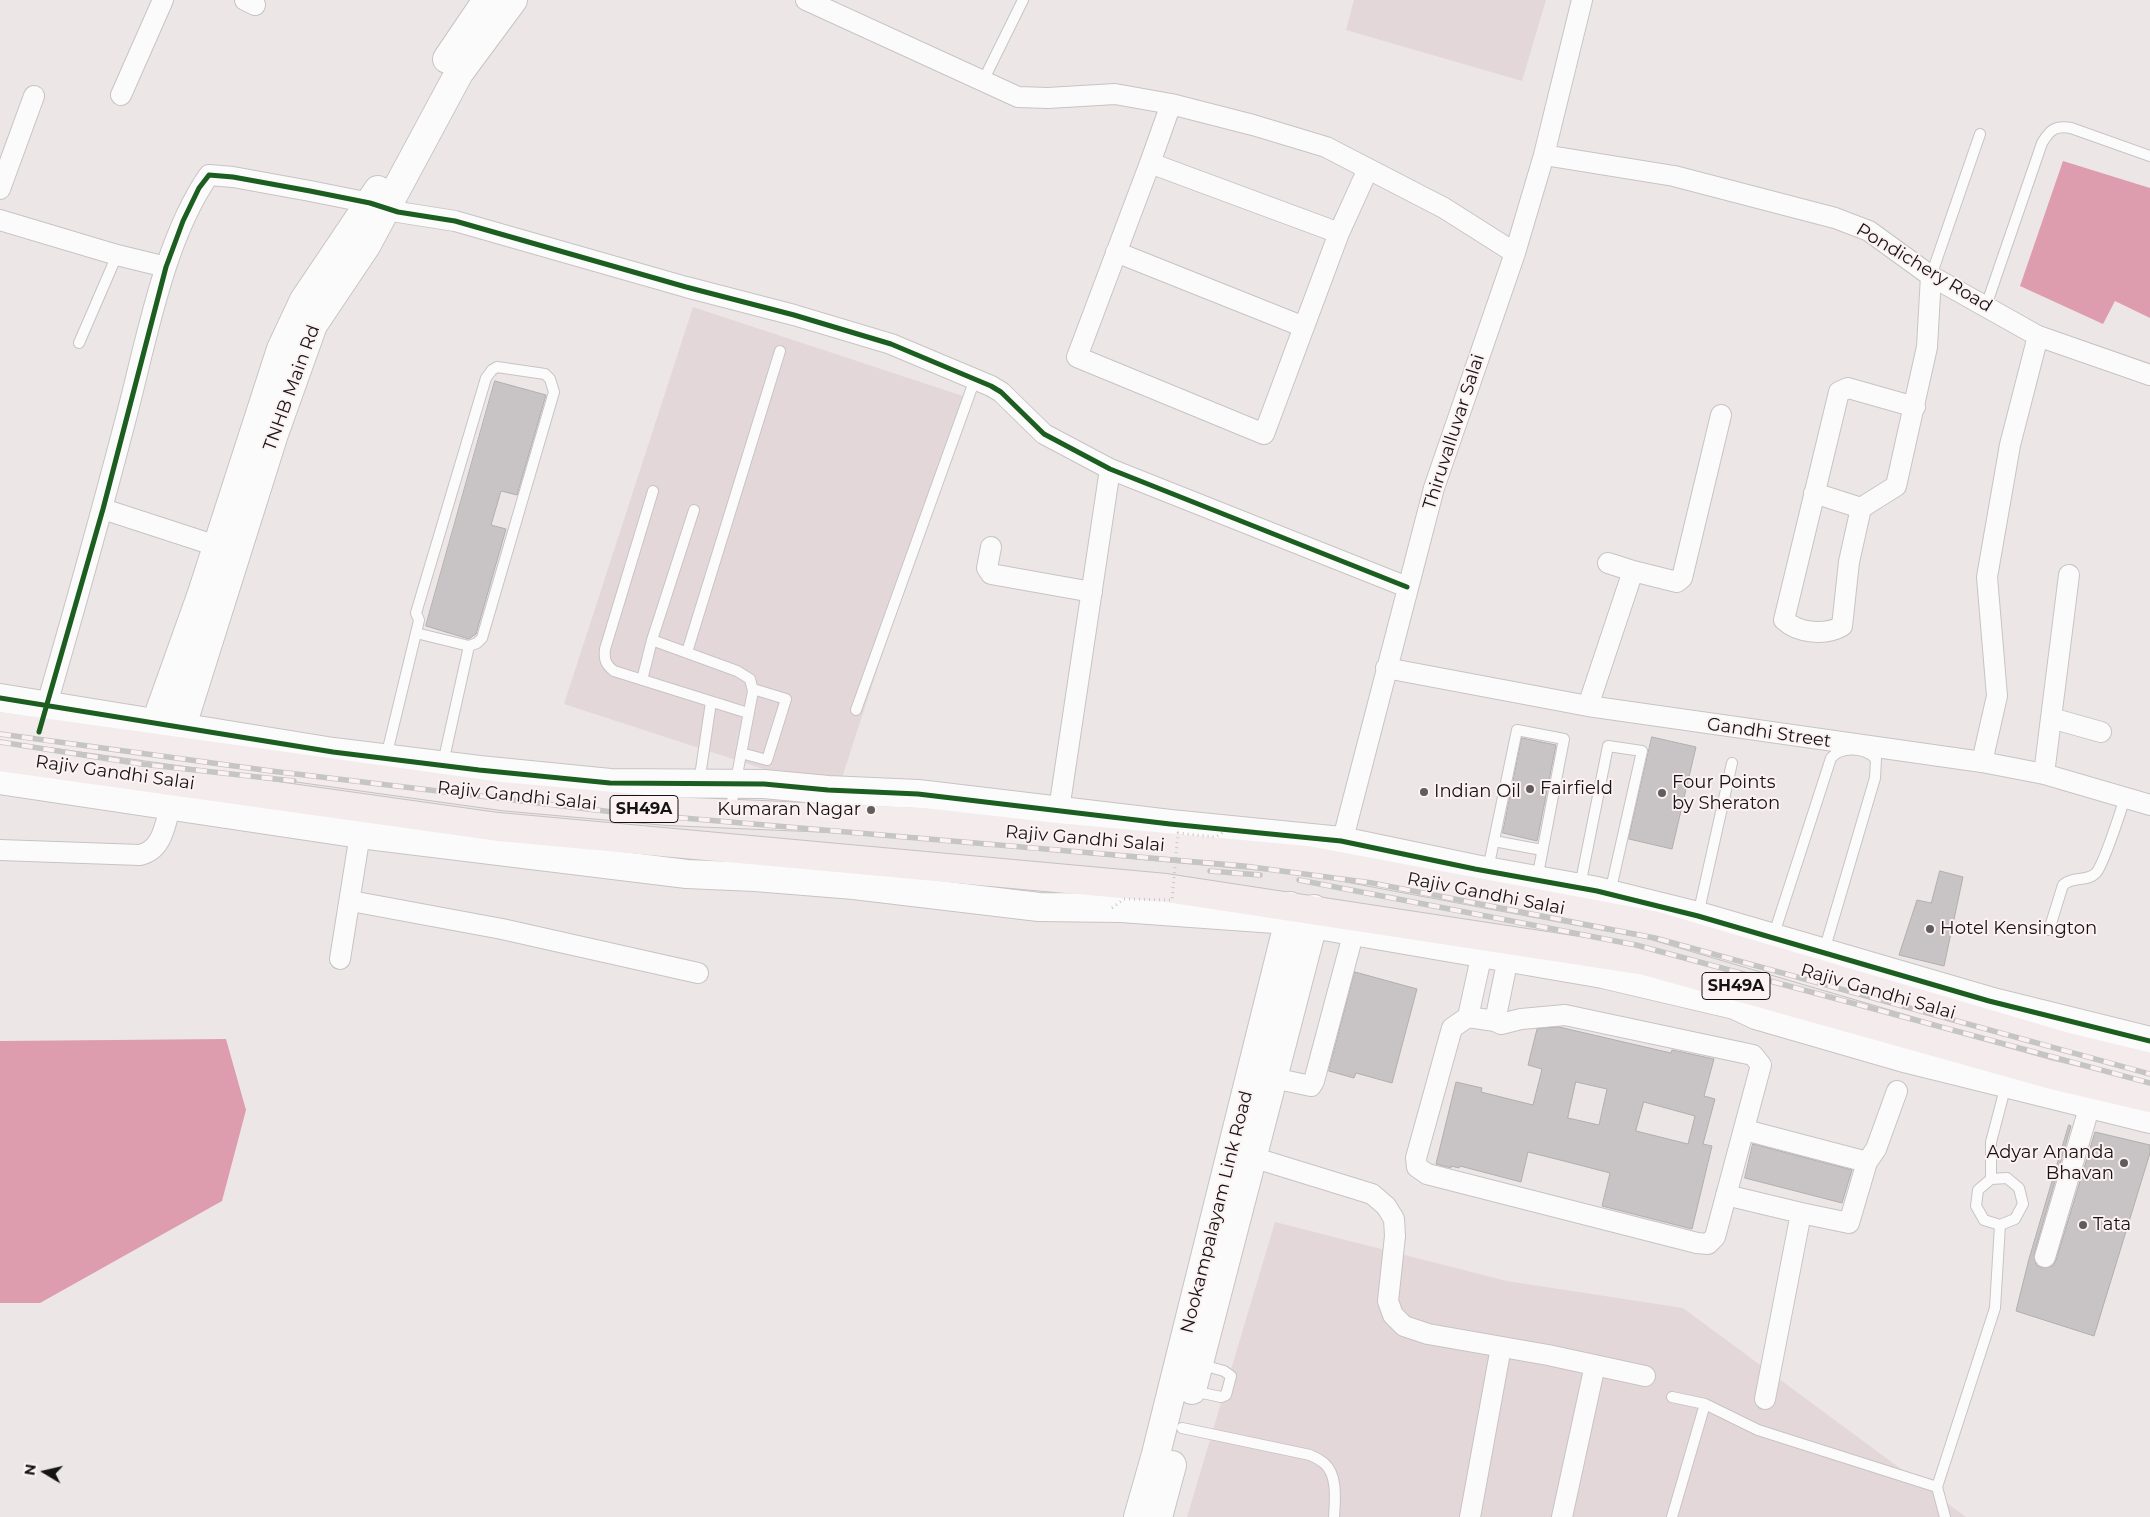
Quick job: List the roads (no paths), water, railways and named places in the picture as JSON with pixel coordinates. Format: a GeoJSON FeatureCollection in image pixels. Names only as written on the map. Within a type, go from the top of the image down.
{"type":"FeatureCollection","features":[{"type":"Feature","properties":{"kind":"main road","name":"Rajiv Gandhi Salai"},"geometry":{"type":"LineString","coordinates":[[0,726],[492,795],[668,811],[922,822],[1057,824],[1307,860],[1339,854],[1653,925],[2060,1045],[2150,1067]]}},
{"type":"Feature","properties":{"kind":"main road","name":"Rajiv Gandhi Salai"},"geometry":{"type":"LineString","coordinates":[[0,757],[488,826],[1166,888],[1302,914],[1645,961],[2052,1075],[2150,1098]]}},
{"type":"Feature","properties":{"kind":"main road"},"geometry":{"type":"LineString","coordinates":[[579,834],[581,803]]}},
{"type":"Feature","properties":{"kind":"street"},"geometry":{"type":"LineString","coordinates":[[121,95],[163,0]]}},
{"type":"Feature","properties":{"kind":"street","name":"TNHB Main Rd"},"geometry":{"type":"LineString","coordinates":[[378,206],[377,192],[431,84],[486,0]]}},
{"type":"Feature","properties":{"kind":"street","name":"TNHB Main Rd"},"geometry":{"type":"LineString","coordinates":[[168,726],[227,549],[274,434],[313,325],[366,246],[378,206],[458,73],[512,0]]}},
{"type":"Feature","properties":{"kind":"street","name":"Thiruvalluvar Salai"},"geometry":{"type":"LineString","coordinates":[[1339,854],[1434,488],[1515,253],[1544,155],[1582,0]]}},
{"type":"Feature","properties":{"kind":"street"},"geometry":{"type":"LineString","coordinates":[[815,2],[1018,97],[1048,98],[1115,94],[1171,104],[1253,125],[1326,147],[1444,208],[1515,253]]}},
{"type":"Feature","properties":{"kind":"street"},"geometry":{"type":"LineString","coordinates":[[0,189],[34,96]]}},
{"type":"Feature","properties":{"kind":"street"},"geometry":{"type":"LineString","coordinates":[[1171,104],[1077,357],[1264,434],[1339,233],[1368,169]]}},
{"type":"Feature","properties":{"kind":"street","name":"Pondichery Road"},"geometry":{"type":"LineString","coordinates":[[1544,155],[1674,176],[1835,218],[1869,231],[1931,276],[2038,336],[2150,375]]}},
{"type":"Feature","properties":{"kind":"street"},"geometry":{"type":"LineString","coordinates":[[1150,163],[1339,233]]}},
{"type":"Feature","properties":{"kind":"street"},"geometry":{"type":"LineString","coordinates":[[39,732],[102,509],[166,267],[183,221],[199,188],[209,175],[233,177],[454,221],[686,287],[794,315],[891,344],[953,371],[975,378],[1001,392],[1044,434],[1110,468],[1408,587]]}},
{"type":"Feature","properties":{"kind":"street"},"geometry":{"type":"LineString","coordinates":[[0,220],[117,256],[166,267]]}},
{"type":"Feature","properties":{"kind":"street"},"geometry":{"type":"LineString","coordinates":[[1116,252],[1304,327]]}},
{"type":"Feature","properties":{"kind":"street"},"geometry":{"type":"LineString","coordinates":[[1915,407],[1848,388],[1839,392],[1784,620],[1792,627],[1832,632],[1842,626],[1849,562],[1861,508],[1896,486],[1915,407],[1927,347],[1931,276]]}},
{"type":"Feature","properties":{"kind":"street"},"geometry":{"type":"LineString","coordinates":[[1982,762],[1997,696],[1987,577],[2010,444],[2038,336]]}},
{"type":"Feature","properties":{"kind":"street"},"geometry":{"type":"LineString","coordinates":[[1608,563],[1677,582],[1682,578],[1721,415]]}},
{"type":"Feature","properties":{"kind":"street"},"geometry":{"type":"LineString","coordinates":[[1057,824],[1110,468]]}},
{"type":"Feature","properties":{"kind":"street"},"geometry":{"type":"LineString","coordinates":[[1814,493],[1861,508]]}},
{"type":"Feature","properties":{"kind":"street"},"geometry":{"type":"LineString","coordinates":[[102,509],[227,549]]}},
{"type":"Feature","properties":{"kind":"street"},"geometry":{"type":"LineString","coordinates":[[991,547],[987,568],[991,574],[1092,592]]}},
{"type":"Feature","properties":{"kind":"street"},"geometry":{"type":"LineString","coordinates":[[1588,706],[1633,571]]}},
{"type":"Feature","properties":{"kind":"street"},"geometry":{"type":"LineString","coordinates":[[2044,774],[2070,576]]}},
{"type":"Feature","properties":{"kind":"street","name":"Gandhi Street"},"geometry":{"type":"LineString","coordinates":[[1386,668],[1588,706],[1982,762],[2044,774],[2150,805]]}},
{"type":"Feature","properties":{"kind":"street"},"geometry":{"type":"LineString","coordinates":[[0,698],[333,752],[443,764],[479,770],[610,783],[764,784],[828,790],[918,794],[1057,824],[1226,830],[1339,854],[1488,871],[1580,887],[1698,916],[1989,1001],[2150,1041]]}},
{"type":"Feature","properties":{"kind":"street"},"geometry":{"type":"LineString","coordinates":[[2051,718],[2100,732]]}},
{"type":"Feature","properties":{"kind":"street"},"geometry":{"type":"LineString","coordinates":[[0,780],[171,804],[360,834],[687,874],[854,885],[1039,907],[1302,914],[1354,931],[1603,974],[1735,1006],[1756,1015],[2006,1085],[2150,1119]]}},
{"type":"Feature","properties":{"kind":"street"},"geometry":{"type":"LineString","coordinates":[[0,850],[140,855],[148,853],[158,844],[171,804]]}},
{"type":"Feature","properties":{"kind":"street"},"geometry":{"type":"LineString","coordinates":[[340,959],[351,901],[360,834]]}},
{"type":"Feature","properties":{"kind":"street"},"geometry":{"type":"LineString","coordinates":[[351,901],[502,929],[698,973]]}},
{"type":"Feature","properties":{"kind":"street","name":"Nookampalayam Link Road"},"geometry":{"type":"LineString","coordinates":[[1158,1517],[1273,1078],[1302,914]]}},
{"type":"Feature","properties":{"kind":"street","name":"Nookampalayam Link Road"},"geometry":{"type":"LineString","coordinates":[[1138,1517],[1302,914]]}},
{"type":"Feature","properties":{"kind":"street"},"geometry":{"type":"LineString","coordinates":[[1273,1078],[1311,1086],[1314,1081],[1354,931]]}},
{"type":"Feature","properties":{"kind":"street"},"geometry":{"type":"LineString","coordinates":[[1468,1018],[1494,1021],[1501,1024],[1521,1019],[1565,1015],[1752,1055],[1761,1065],[1715,1237],[1708,1244],[1697,1243],[1427,1174],[1417,1167],[1416,1158],[1452,1028],[1468,1018],[1495,955]]}},
{"type":"Feature","properties":{"kind":"street"},"geometry":{"type":"LineString","coordinates":[[1494,1021],[1495,955]]}},
{"type":"Feature","properties":{"kind":"street"},"geometry":{"type":"LineString","coordinates":[[1726,1195],[1849,1223],[1867,1162],[1876,1149],[1897,1091]]}},
{"type":"Feature","properties":{"kind":"street"},"geometry":{"type":"LineString","coordinates":[[2045,1257],[2090,1105]]}},
{"type":"Feature","properties":{"kind":"street"},"geometry":{"type":"LineString","coordinates":[[1745,1130],[1867,1162]]}},
{"type":"Feature","properties":{"kind":"street"},"geometry":{"type":"LineString","coordinates":[[1252,1157],[1372,1194],[1386,1206],[1394,1219],[1395,1236],[1388,1301],[1393,1315],[1404,1326],[1428,1334],[1645,1376]]}},
{"type":"Feature","properties":{"kind":"street"},"geometry":{"type":"LineString","coordinates":[[1765,1399],[1801,1213]]}},
{"type":"Feature","properties":{"kind":"street"},"geometry":{"type":"LineString","coordinates":[[1470,1517],[1501,1347]]}},
{"type":"Feature","properties":{"kind":"street"},"geometry":{"type":"LineString","coordinates":[[1562,1517],[1594,1365]]}},
{"type":"Feature","properties":{"kind":"lane"},"geometry":{"type":"LineString","coordinates":[[983,81],[1024,0]]}},
{"type":"Feature","properties":{"kind":"lane"},"geometry":{"type":"LineString","coordinates":[[1986,306],[2042,143],[2053,128],[2061,126],[2071,128],[2150,156]]}},
{"type":"Feature","properties":{"kind":"lane"},"geometry":{"type":"LineString","coordinates":[[1931,276],[1980,134]]}},
{"type":"Feature","properties":{"kind":"lane"},"geometry":{"type":"LineString","coordinates":[[79,343],[117,256]]}},
{"type":"Feature","properties":{"kind":"lane"},"geometry":{"type":"LineString","coordinates":[[687,652],[780,351]]}},
{"type":"Feature","properties":{"kind":"lane"},"geometry":{"type":"LineString","coordinates":[[386,758],[419,620],[416,614],[486,378],[497,367],[545,374],[550,379],[554,392],[482,638],[477,643],[469,646],[416,633]]}},
{"type":"Feature","properties":{"kind":"lane"},"geometry":{"type":"LineString","coordinates":[[856,710],[975,378]]}},
{"type":"Feature","properties":{"kind":"lane"},"geometry":{"type":"LineString","coordinates":[[653,491],[605,649],[604,659],[614,671],[748,713]]}},
{"type":"Feature","properties":{"kind":"lane"},"geometry":{"type":"LineString","coordinates":[[642,680],[652,640],[694,510]]}},
{"type":"Feature","properties":{"kind":"lane"},"geometry":{"type":"LineString","coordinates":[[652,640],[746,675],[750,679],[752,688],[730,814]]}},
{"type":"Feature","properties":{"kind":"lane"},"geometry":{"type":"LineString","coordinates":[[443,764],[469,646]]}},
{"type":"Feature","properties":{"kind":"lane"},"geometry":{"type":"LineString","coordinates":[[741,753],[767,760],[786,699],[752,688]]}},
{"type":"Feature","properties":{"kind":"lane"},"geometry":{"type":"LineString","coordinates":[[699,784],[711,702]]}},
{"type":"Feature","properties":{"kind":"lane"},"geometry":{"type":"LineString","coordinates":[[1488,871],[1517,730],[1536,733],[1564,739],[1537,880]]}},
{"type":"Feature","properties":{"kind":"lane"},"geometry":{"type":"LineString","coordinates":[[1580,887],[1608,746],[1642,751],[1610,894]]}},
{"type":"Feature","properties":{"kind":"lane"},"geometry":{"type":"LineString","coordinates":[[1773,938],[1831,758],[1835,753],[1843,750],[1871,754],[1876,759],[1875,778],[1823,953]]}},
{"type":"Feature","properties":{"kind":"lane"},"geometry":{"type":"LineString","coordinates":[[1698,916],[1732,763]]}},
{"type":"Feature","properties":{"kind":"lane"},"geometry":{"type":"LineString","coordinates":[[2049,930],[2063,884],[2073,879],[2088,878],[2098,870],[2125,798]]}},
{"type":"Feature","properties":{"kind":"lane"},"geometry":{"type":"LineString","coordinates":[[1494,841],[1542,850]]}},
{"type":"Feature","properties":{"kind":"lane"},"geometry":{"type":"LineString","coordinates":[[1991,1179],[1991,1142],[2006,1085]]}},
{"type":"Feature","properties":{"kind":"lane"},"geometry":{"type":"LineString","coordinates":[[2007,1178],[2020,1188],[2023,1204],[2015,1219],[2000,1225],[1984,1220],[1976,1206],[1978,1190],[1991,1179],[2007,1178]]}},
{"type":"Feature","properties":{"kind":"lane"},"geometry":{"type":"LineString","coordinates":[[1945,1517],[1937,1486],[1995,1308],[2000,1225]]}},
{"type":"Feature","properties":{"kind":"lane"},"geometry":{"type":"LineString","coordinates":[[1672,1397],[1705,1404],[1758,1430],[1937,1486]]}},
{"type":"Feature","properties":{"kind":"lane"},"geometry":{"type":"LineString","coordinates":[[1672,1517],[1705,1404]]}},
{"type":"Feature","properties":{"kind":"lane"},"geometry":{"type":"LineString","coordinates":[[1182,1428],[1310,1455],[1325,1464],[1332,1476],[1335,1494],[1334,1517]]}},
{"type":"Feature","properties":{"kind":"railway"},"geometry":{"type":"LineString","coordinates":[[0,734],[271,771],[613,812],[1244,866],[1372,883],[1655,938],[2150,1074]]}},
{"type":"Feature","properties":{"kind":"railway"},"geometry":{"type":"LineString","coordinates":[[0,742],[141,764],[294,781]]}},
{"type":"Feature","properties":{"kind":"railway"},"geometry":{"type":"LineString","coordinates":[[1210,871],[1260,875]]}},
{"type":"Feature","properties":{"kind":"railway"},"geometry":{"type":"LineString","coordinates":[[1299,880],[1636,945],[2150,1083]]}},
{"type":"Feature","properties":{"kind":"place","name":"Fairfield"},"geometry":{"type":"Point","coordinates":[1530,789]}},
{"type":"Feature","properties":{"kind":"place","name":"Indian Oil"},"geometry":{"type":"Point","coordinates":[1424,792]}},
{"type":"Feature","properties":{"kind":"place","name":"Four Points by Sheraton"},"geometry":{"type":"Point","coordinates":[1662,793]}},
{"type":"Feature","properties":{"kind":"place","name":"Kumaran Nagar"},"geometry":{"type":"Point","coordinates":[871,810]}},
{"type":"Feature","properties":{"kind":"place","name":"Hotel Kensington"},"geometry":{"type":"Point","coordinates":[1930,929]}},
{"type":"Feature","properties":{"kind":"place","name":"Adyar Ananda Bhavan"},"geometry":{"type":"Point","coordinates":[2124,1163]}},
{"type":"Feature","properties":{"kind":"place","name":"Tata"},"geometry":{"type":"Point","coordinates":[2083,1225]}}]}
